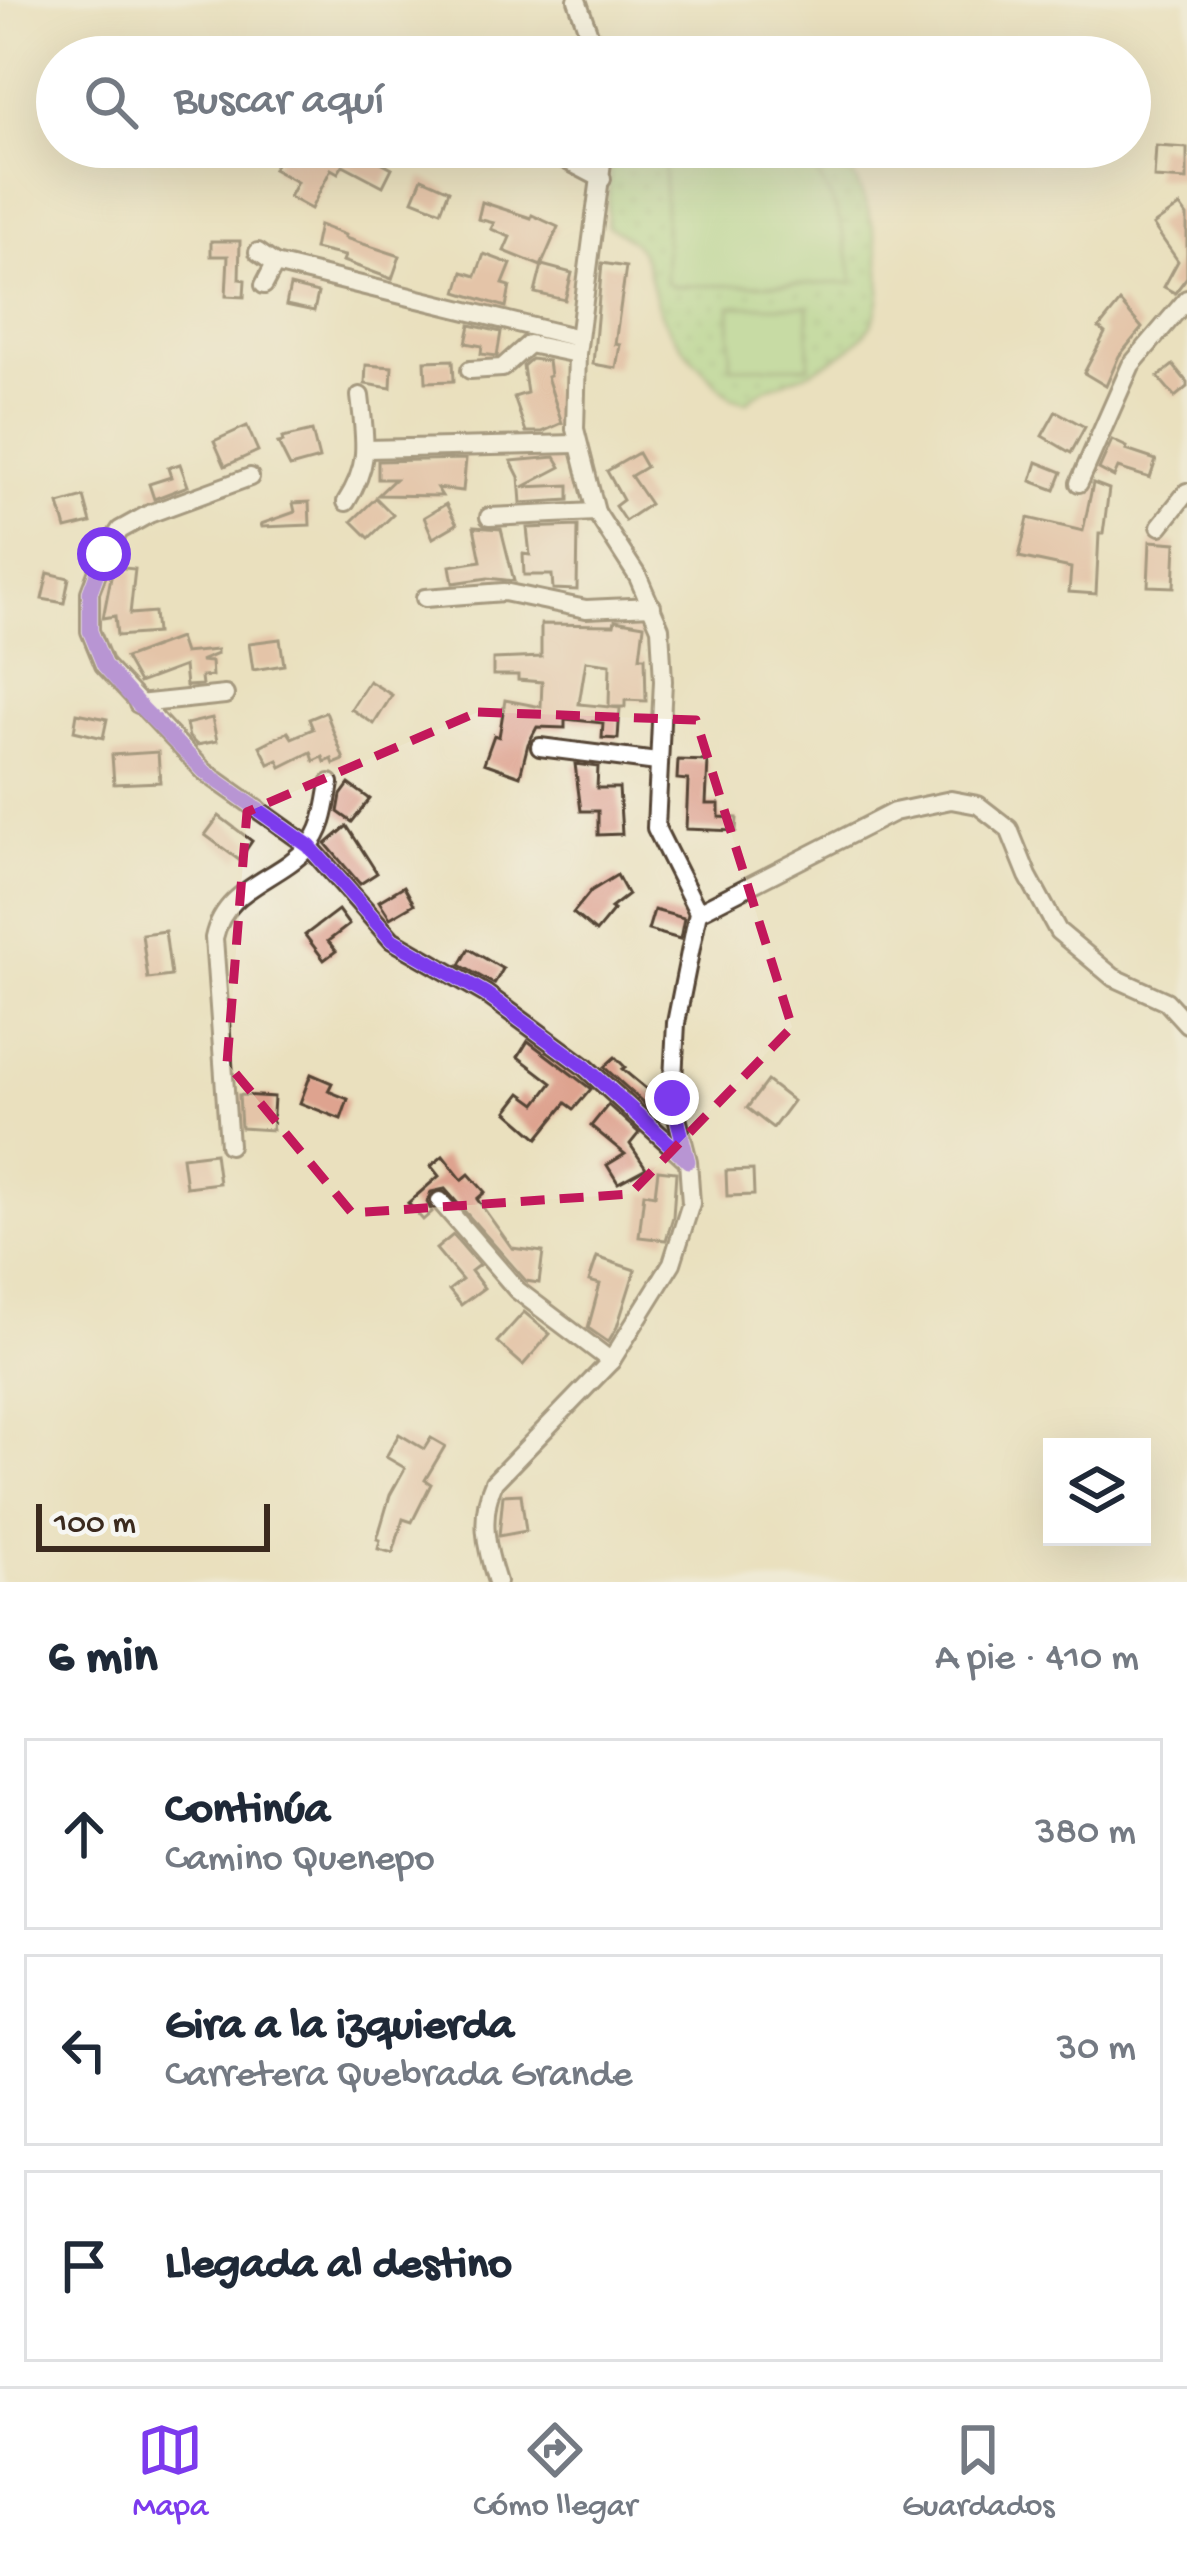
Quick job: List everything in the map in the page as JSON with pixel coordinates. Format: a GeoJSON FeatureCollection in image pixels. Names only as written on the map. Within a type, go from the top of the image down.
{"type":"FeatureCollection","features":[{"type":"Feature","properties":{"kind":"street"},"geometry":{"type":"LineString","coordinates":[[577,0],[590,36]]}},
{"type":"Feature","properties":{"kind":"street"},"geometry":{"type":"LineString","coordinates":[[581,168],[602,179]]}},
{"type":"Feature","properties":{"kind":"street"},"geometry":{"type":"LineString","coordinates":[[497,1582],[489,1558],[484,1505],[494,1482],[611,1361],[672,1263],[692,1203],[688,1161],[672,1098],[676,1023],[698,913],[656,828],[661,628],[596,512],[576,444],[578,346],[603,168]]}},
{"type":"Feature","properties":{"kind":"street"},"geometry":{"type":"LineString","coordinates":[[258,252],[275,264],[578,346]]}},
{"type":"Feature","properties":{"kind":"street"},"geometry":{"type":"LineString","coordinates":[[264,285],[275,264]]}},
{"type":"Feature","properties":{"kind":"street"},"geometry":{"type":"LineString","coordinates":[[1079,483],[1131,365],[1187,298]]}},
{"type":"Feature","properties":{"kind":"street"},"geometry":{"type":"LineString","coordinates":[[470,370],[502,368],[529,344],[578,346]]}},
{"type":"Feature","properties":{"kind":"street"},"geometry":{"type":"LineString","coordinates":[[346,502],[362,478],[366,449],[360,396]]}},
{"type":"Feature","properties":{"kind":"street"},"geometry":{"type":"LineString","coordinates":[[366,449],[576,444]]}},
{"type":"Feature","properties":{"kind":"street"},"geometry":{"type":"LineString","coordinates":[[250,477],[120,530],[104,554],[90,592],[90,631],[104,665],[205,772],[309,846],[392,940],[486,994],[585,1067],[688,1161]]}},
{"type":"Feature","properties":{"kind":"street"},"geometry":{"type":"LineString","coordinates":[[1160,526],[1187,492]]}},
{"type":"Feature","properties":{"kind":"street"},"geometry":{"type":"LineString","coordinates":[[489,517],[596,512]]}},
{"type":"Feature","properties":{"kind":"street"},"geometry":{"type":"LineString","coordinates":[[425,598],[504,592],[586,609],[652,606]]}},
{"type":"Feature","properties":{"kind":"street"},"geometry":{"type":"LineString","coordinates":[[138,704],[225,695]]}},
{"type":"Feature","properties":{"kind":"street"},"geometry":{"type":"LineString","coordinates":[[540,746],[657,762]]}},
{"type":"Feature","properties":{"kind":"street"},"geometry":{"type":"LineString","coordinates":[[229,1145],[214,938],[218,921],[242,893],[309,846],[324,818],[330,783]]}},
{"type":"Feature","properties":{"kind":"street"},"geometry":{"type":"LineString","coordinates":[[698,913],[894,812],[951,800],[978,805],[1009,829],[1058,931],[1113,976],[1166,1001],[1187,1024]]}},
{"type":"Feature","properties":{"kind":"street"},"geometry":{"type":"LineString","coordinates":[[440,1201],[517,1290],[611,1361]]}},
{"type":"Feature","properties":{"kind":"highlighted area"},"geometry":{"type":"Polygon","coordinates":[[[478,712],[696,720],[792,1027],[630,1194],[352,1213],[227,1063],[247,812],[478,712]]]}},
{"type":"Feature","properties":{"kind":"green space"},"geometry":{"type":"Polygon","coordinates":[[[610,168],[849,168],[863,196],[878,251],[877,309],[863,336],[850,348],[746,402],[730,397],[669,328],[642,255],[624,235],[607,226],[610,168]]]}},
{"type":"Feature","properties":{"kind":"green space"},"geometry":{"type":"Polygon","coordinates":[[[664,168],[812,168],[836,209],[853,283],[673,286],[666,281],[664,168]]]}},
{"type":"Feature","properties":{"kind":"green space"},"geometry":{"type":"Polygon","coordinates":[[[730,306],[808,306],[809,366],[731,367],[730,306]]]}},
{"type":"Feature","properties":{"kind":"building"},"geometry":{"type":"Polygon","coordinates":[[[1156,146],[1187,148],[1187,180],[1154,178],[1156,146]]]}},
{"type":"Feature","properties":{"kind":"building"},"geometry":{"type":"Polygon","coordinates":[[[341,168],[338,173],[331,169],[311,209],[289,197],[297,182],[273,169],[341,168]]]}},
{"type":"Feature","properties":{"kind":"building"},"geometry":{"type":"Polygon","coordinates":[[[349,168],[392,168],[383,186],[349,168]]]}},
{"type":"Feature","properties":{"kind":"building"},"geometry":{"type":"Polygon","coordinates":[[[422,178],[449,190],[441,211],[413,200],[422,178]]]}},
{"type":"Feature","properties":{"kind":"building"},"geometry":{"type":"Polygon","coordinates":[[[482,202],[558,227],[541,266],[504,251],[510,237],[491,229],[494,223],[478,219],[482,202]]]}},
{"type":"Feature","properties":{"kind":"building"},"geometry":{"type":"Polygon","coordinates":[[[1180,206],[1187,216],[1187,277],[1175,293],[1164,287],[1178,261],[1153,225],[1180,206]]]}},
{"type":"Feature","properties":{"kind":"building"},"geometry":{"type":"Polygon","coordinates":[[[319,225],[400,256],[392,279],[343,261],[345,256],[314,249],[319,225]]]}},
{"type":"Feature","properties":{"kind":"building"},"geometry":{"type":"Polygon","coordinates":[[[211,241],[240,241],[239,279],[245,280],[244,297],[226,296],[228,256],[211,256],[211,241]]]}},
{"type":"Feature","properties":{"kind":"building"},"geometry":{"type":"Polygon","coordinates":[[[484,254],[511,264],[503,284],[510,286],[506,307],[457,292],[463,272],[476,276],[484,254]]]}},
{"type":"Feature","properties":{"kind":"building"},"geometry":{"type":"Polygon","coordinates":[[[602,263],[626,267],[616,368],[593,364],[602,263]]]}},
{"type":"Feature","properties":{"kind":"building"},"geometry":{"type":"Polygon","coordinates":[[[542,265],[572,273],[565,300],[535,293],[542,265]]]}},
{"type":"Feature","properties":{"kind":"building"},"geometry":{"type":"Polygon","coordinates":[[[290,286],[318,293],[314,311],[286,305],[290,286]]]}},
{"type":"Feature","properties":{"kind":"building"},"geometry":{"type":"Polygon","coordinates":[[[1120,302],[1142,328],[1119,356],[1106,386],[1084,373],[1105,333],[1099,328],[1120,302]]]}},
{"type":"Feature","properties":{"kind":"building"},"geometry":{"type":"Polygon","coordinates":[[[470,325],[501,332],[497,356],[481,354],[482,346],[466,343],[470,325]]]}},
{"type":"Feature","properties":{"kind":"building"},"geometry":{"type":"Polygon","coordinates":[[[531,359],[548,361],[547,377],[562,423],[542,432],[526,432],[514,397],[527,393],[523,366],[531,359]]]}},
{"type":"Feature","properties":{"kind":"building"},"geometry":{"type":"Polygon","coordinates":[[[453,360],[454,381],[426,382],[425,361],[453,360]]]}},
{"type":"Feature","properties":{"kind":"building"},"geometry":{"type":"Polygon","coordinates":[[[366,365],[392,367],[391,388],[365,384],[366,365]]]}},
{"type":"Feature","properties":{"kind":"building"},"geometry":{"type":"Polygon","coordinates":[[[1173,365],[1187,382],[1175,397],[1158,377],[1173,365]]]}},
{"type":"Feature","properties":{"kind":"building"},"geometry":{"type":"Polygon","coordinates":[[[1056,411],[1085,427],[1071,453],[1042,436],[1056,411]]]}},
{"type":"Feature","properties":{"kind":"building"},"geometry":{"type":"Polygon","coordinates":[[[247,426],[258,451],[225,466],[214,441],[247,426]]]}},
{"type":"Feature","properties":{"kind":"building"},"geometry":{"type":"Polygon","coordinates":[[[312,431],[319,459],[290,467],[278,443],[312,431]]]}},
{"type":"Feature","properties":{"kind":"building"},"geometry":{"type":"Polygon","coordinates":[[[1112,440],[1156,460],[1150,478],[1118,468],[1114,477],[1099,469],[1112,440]]]}},
{"type":"Feature","properties":{"kind":"building"},"geometry":{"type":"Polygon","coordinates":[[[638,453],[646,467],[631,476],[650,504],[625,521],[615,506],[623,500],[607,471],[638,453]]]}},
{"type":"Feature","properties":{"kind":"building"},"geometry":{"type":"Polygon","coordinates":[[[555,457],[561,467],[523,487],[569,485],[569,500],[521,503],[519,477],[511,461],[555,457]]]}},
{"type":"Feature","properties":{"kind":"building"},"geometry":{"type":"Polygon","coordinates":[[[466,459],[463,491],[437,488],[442,496],[378,495],[395,479],[378,479],[378,461],[466,459]]]}},
{"type":"Feature","properties":{"kind":"building"},"geometry":{"type":"Polygon","coordinates":[[[1037,462],[1062,472],[1055,490],[1031,481],[1037,462]]]}},
{"type":"Feature","properties":{"kind":"building"},"geometry":{"type":"Polygon","coordinates":[[[180,464],[188,486],[154,499],[149,484],[171,477],[168,468],[180,464]]]}},
{"type":"Feature","properties":{"kind":"building"},"geometry":{"type":"Polygon","coordinates":[[[1093,483],[1109,489],[1103,534],[1099,534],[1096,594],[1069,592],[1071,568],[1019,557],[1028,518],[1083,531],[1093,483]]]}},
{"type":"Feature","properties":{"kind":"building"},"geometry":{"type":"Polygon","coordinates":[[[84,497],[91,523],[66,529],[59,504],[84,497]]]}},
{"type":"Feature","properties":{"kind":"building"},"geometry":{"type":"Polygon","coordinates":[[[376,498],[393,515],[369,538],[352,521],[376,498]]]}},
{"type":"Feature","properties":{"kind":"building"},"geometry":{"type":"Polygon","coordinates":[[[309,502],[310,525],[262,527],[295,512],[293,503],[309,502]]]}},
{"type":"Feature","properties":{"kind":"building"},"geometry":{"type":"Polygon","coordinates":[[[446,504],[457,524],[433,538],[424,517],[446,504]]]}},
{"type":"Feature","properties":{"kind":"building"},"geometry":{"type":"Polygon","coordinates":[[[578,526],[577,590],[553,589],[552,575],[524,575],[523,554],[530,555],[527,528],[578,526]]]}},
{"type":"Feature","properties":{"kind":"building"},"geometry":{"type":"Polygon","coordinates":[[[474,527],[501,529],[514,581],[488,578],[453,583],[450,566],[481,561],[474,527]]]}},
{"type":"Feature","properties":{"kind":"building"},"geometry":{"type":"Polygon","coordinates":[[[1150,541],[1176,543],[1174,587],[1148,586],[1150,541]]]}},
{"type":"Feature","properties":{"kind":"building"},"geometry":{"type":"Polygon","coordinates":[[[113,567],[135,569],[130,614],[154,612],[156,633],[117,636],[115,616],[103,618],[113,567]]]}},
{"type":"Feature","properties":{"kind":"building"},"geometry":{"type":"Polygon","coordinates":[[[48,573],[69,578],[64,603],[42,599],[48,573]]]}},
{"type":"Feature","properties":{"kind":"building"},"geometry":{"type":"Polygon","coordinates":[[[615,620],[644,625],[640,657],[645,657],[646,701],[625,700],[625,707],[610,707],[620,708],[618,739],[602,738],[603,723],[565,719],[565,728],[537,727],[520,776],[484,763],[494,735],[499,737],[505,700],[541,707],[542,682],[493,675],[493,659],[541,657],[541,624],[614,625],[615,620]],[[586,661],[579,704],[609,707],[610,664],[586,661]]]}},
{"type":"Feature","properties":{"kind":"building"},"geometry":{"type":"Polygon","coordinates":[[[179,638],[184,653],[217,650],[200,661],[211,662],[212,676],[201,677],[202,685],[186,686],[184,666],[139,683],[125,658],[179,638]]]}},
{"type":"Feature","properties":{"kind":"building"},"geometry":{"type":"Polygon","coordinates":[[[280,639],[284,665],[253,670],[249,643],[280,639]]]}},
{"type":"Feature","properties":{"kind":"building"},"geometry":{"type":"Polygon","coordinates":[[[369,681],[392,695],[374,724],[351,709],[369,681]]]}},
{"type":"Feature","properties":{"kind":"building"},"geometry":{"type":"Polygon","coordinates":[[[326,712],[344,760],[334,764],[323,757],[314,761],[311,752],[281,767],[278,760],[269,764],[260,746],[288,732],[292,738],[313,729],[309,719],[326,712]]]}},
{"type":"Feature","properties":{"kind":"building"},"geometry":{"type":"Polygon","coordinates":[[[77,713],[107,719],[103,738],[74,731],[77,713]]]}},
{"type":"Feature","properties":{"kind":"building"},"geometry":{"type":"Polygon","coordinates":[[[212,718],[217,741],[197,745],[186,724],[212,718]]]}},
{"type":"Feature","properties":{"kind":"building"},"geometry":{"type":"Polygon","coordinates":[[[158,752],[160,782],[114,784],[112,755],[158,752]]]}},
{"type":"Feature","properties":{"kind":"building"},"geometry":{"type":"Polygon","coordinates":[[[678,760],[708,761],[706,804],[719,804],[719,817],[737,818],[736,831],[686,829],[688,780],[677,779],[678,760]]]}},
{"type":"Feature","properties":{"kind":"building"},"geometry":{"type":"Polygon","coordinates":[[[575,764],[598,767],[597,788],[619,788],[622,834],[598,835],[598,811],[581,811],[575,764]]]}},
{"type":"Feature","properties":{"kind":"building"},"geometry":{"type":"Polygon","coordinates":[[[349,784],[370,799],[352,822],[338,812],[349,784]]]}},
{"type":"Feature","properties":{"kind":"building"},"geometry":{"type":"Polygon","coordinates":[[[219,816],[252,841],[239,860],[205,835],[219,816]]]}},
{"type":"Feature","properties":{"kind":"building"},"geometry":{"type":"Polygon","coordinates":[[[347,826],[377,873],[360,884],[326,844],[347,826]]]}},
{"type":"Feature","properties":{"kind":"building"},"geometry":{"type":"Polygon","coordinates":[[[617,875],[628,895],[611,908],[614,910],[596,932],[573,913],[591,891],[617,875]]]}},
{"type":"Feature","properties":{"kind":"building"},"geometry":{"type":"Polygon","coordinates":[[[404,886],[414,904],[390,918],[379,901],[404,886]]]}},
{"type":"Feature","properties":{"kind":"building"},"geometry":{"type":"Polygon","coordinates":[[[338,910],[349,925],[328,941],[336,951],[324,960],[305,935],[338,910]]]}},
{"type":"Feature","properties":{"kind":"building"},"geometry":{"type":"Polygon","coordinates":[[[654,910],[684,918],[680,939],[648,930],[654,910]]]}},
{"type":"Feature","properties":{"kind":"building"},"geometry":{"type":"Polygon","coordinates":[[[165,931],[171,976],[148,979],[142,934],[165,931]]]}},
{"type":"Feature","properties":{"kind":"building"},"geometry":{"type":"Polygon","coordinates":[[[469,949],[503,969],[494,984],[460,965],[469,949]]]}},
{"type":"Feature","properties":{"kind":"building"},"geometry":{"type":"Polygon","coordinates":[[[528,1041],[591,1089],[574,1109],[566,1103],[538,1138],[507,1111],[521,1093],[536,1104],[552,1083],[518,1057],[528,1041]]]}},
{"type":"Feature","properties":{"kind":"building"},"geometry":{"type":"Polygon","coordinates":[[[615,1057],[622,1069],[656,1097],[663,1113],[658,1116],[604,1067],[615,1057]]]}},
{"type":"Feature","properties":{"kind":"building"},"geometry":{"type":"Polygon","coordinates":[[[311,1074],[332,1083],[328,1091],[348,1099],[341,1119],[300,1103],[311,1074]]]}},
{"type":"Feature","properties":{"kind":"building"},"geometry":{"type":"Polygon","coordinates":[[[767,1081],[793,1101],[773,1128],[747,1108],[767,1081]]]}},
{"type":"Feature","properties":{"kind":"building"},"geometry":{"type":"Polygon","coordinates":[[[239,1095],[274,1097],[272,1130],[241,1128],[239,1095]]]}},
{"type":"Feature","properties":{"kind":"building"},"geometry":{"type":"Polygon","coordinates":[[[608,1105],[639,1133],[630,1144],[646,1168],[618,1183],[607,1165],[625,1154],[591,1126],[608,1105]]]}},
{"type":"Feature","properties":{"kind":"building"},"geometry":{"type":"Polygon","coordinates":[[[215,1153],[219,1183],[186,1187],[182,1157],[215,1153]]]}},
{"type":"Feature","properties":{"kind":"building"},"geometry":{"type":"Polygon","coordinates":[[[443,1156],[462,1180],[469,1174],[485,1192],[477,1199],[512,1248],[543,1252],[539,1283],[526,1281],[445,1189],[431,1192],[427,1202],[432,1212],[423,1220],[408,1203],[439,1176],[431,1166],[443,1156]]]}},
{"type":"Feature","properties":{"kind":"building"},"geometry":{"type":"Polygon","coordinates":[[[658,1170],[676,1172],[666,1240],[639,1237],[644,1193],[655,1195],[658,1170]]]}},
{"type":"Feature","properties":{"kind":"building"},"geometry":{"type":"Polygon","coordinates":[[[753,1170],[754,1195],[727,1196],[726,1171],[753,1170]]]}},
{"type":"Feature","properties":{"kind":"building"},"geometry":{"type":"Polygon","coordinates":[[[453,1235],[479,1265],[471,1271],[484,1288],[461,1305],[449,1290],[462,1280],[436,1249],[453,1235]]]}},
{"type":"Feature","properties":{"kind":"building"},"geometry":{"type":"Polygon","coordinates":[[[597,1257],[635,1270],[608,1342],[588,1328],[600,1284],[589,1281],[597,1257]]]}},
{"type":"Feature","properties":{"kind":"building"},"geometry":{"type":"Polygon","coordinates":[[[524,1312],[550,1334],[523,1365],[497,1342],[524,1312]]]}},
{"type":"Feature","properties":{"kind":"building"},"geometry":{"type":"Polygon","coordinates":[[[399,1434],[424,1449],[431,1438],[445,1446],[425,1480],[431,1484],[412,1522],[403,1519],[393,1553],[378,1549],[377,1539],[390,1495],[405,1468],[386,1457],[399,1434]]]}},
{"type":"Feature","properties":{"kind":"building"},"geometry":{"type":"Polygon","coordinates":[[[521,1494],[526,1531],[499,1536],[503,1495],[521,1494]]]}},
{"type":"Feature","properties":{"kind":"route"},"geometry":{"type":"LineString","coordinates":[[104,554],[90,592],[90,631],[104,665],[205,772],[309,846],[392,940],[486,994],[585,1067],[688,1161],[672,1098]]}}]}
